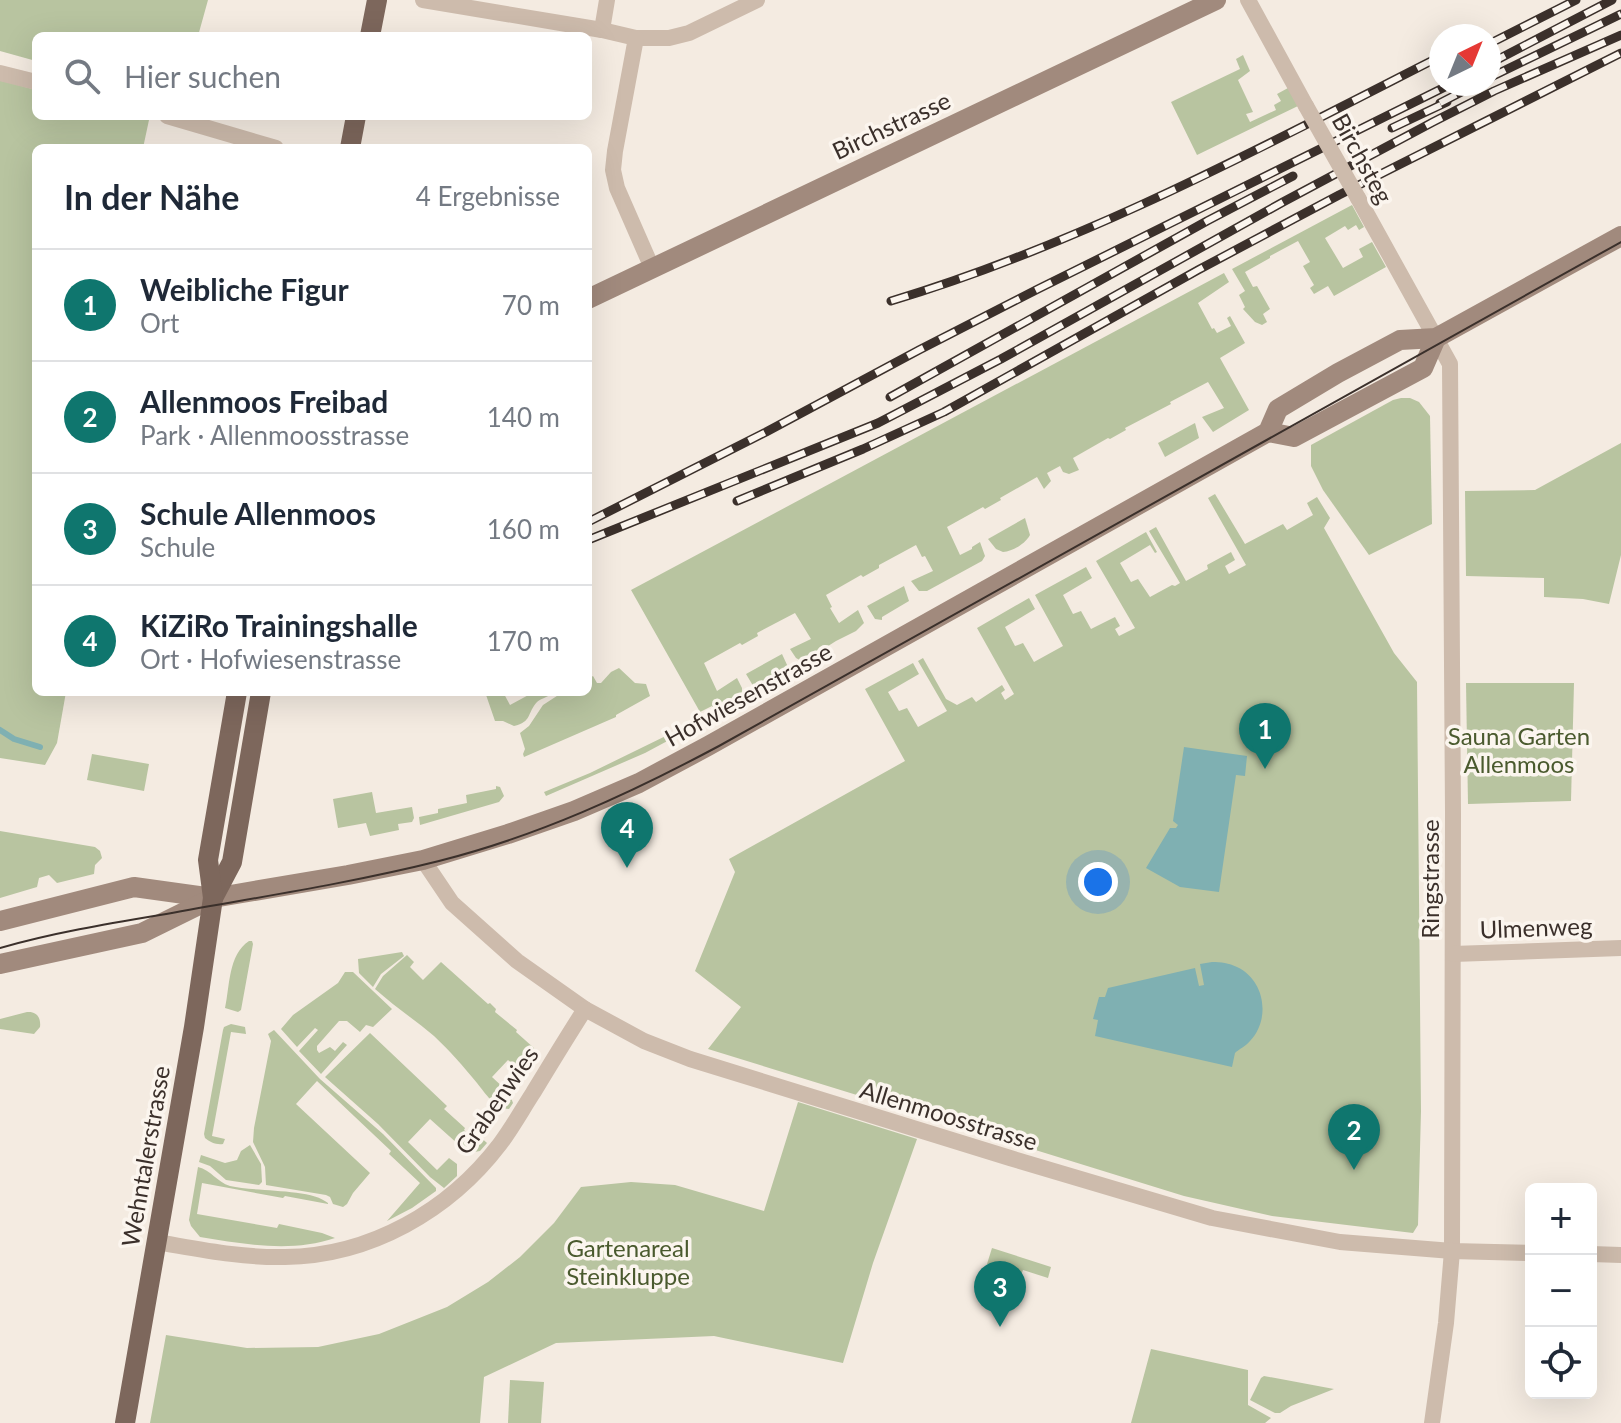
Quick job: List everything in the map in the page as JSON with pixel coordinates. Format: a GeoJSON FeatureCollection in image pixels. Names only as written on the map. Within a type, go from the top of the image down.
{"type":"FeatureCollection","features":[{"type":"Feature","properties":{"kind":"main road"},"geometry":{"type":"LineString","coordinates":[[371,32],[377,0]]}},
{"type":"Feature","properties":{"kind":"main road"},"geometry":{"type":"LineString","coordinates":[[351,144],[355,120]]}},
{"type":"Feature","properties":{"kind":"main road","name":"Wehntalerstrasse"},"geometry":{"type":"LineString","coordinates":[[125,1423],[194,1027],[213,898],[208,860],[236,696]]}},
{"type":"Feature","properties":{"kind":"main road","name":"Wehntalerstrasse"},"geometry":{"type":"LineString","coordinates":[[213,898],[232,862],[260,696]]}},
{"type":"Feature","properties":{"kind":"street"},"geometry":{"type":"LineString","coordinates":[[423,0],[636,38],[669,38],[689,33],[757,0]]}},
{"type":"Feature","properties":{"kind":"street"},"geometry":{"type":"LineString","coordinates":[[602,30],[607,0]]}},
{"type":"Feature","properties":{"kind":"street","name":"Birchstrasse"},"geometry":{"type":"LineString","coordinates":[[592,297],[1216,0]]}},
{"type":"Feature","properties":{"kind":"street","name":"Birchsteg"},"geometry":{"type":"LineString","coordinates":[[1248,0],[1436,338]]}},
{"type":"Feature","properties":{"kind":"street"},"geometry":{"type":"LineString","coordinates":[[636,38],[613,170],[617,188],[652,268]]}},
{"type":"Feature","properties":{"kind":"street"},"geometry":{"type":"LineString","coordinates":[[0,73],[32,81]]}},
{"type":"Feature","properties":{"kind":"street"},"geometry":{"type":"LineString","coordinates":[[181,120],[262,144]]}},
{"type":"Feature","properties":{"kind":"street","name":"Hofwiesenstrasse"},"geometry":{"type":"LineString","coordinates":[[0,964],[142,933],[213,898],[423,860],[574,811],[639,783],[1268,432],[1278,409],[1338,373],[1400,340],[1436,338],[1621,236]]}},
{"type":"Feature","properties":{"kind":"street","name":"Hofwiesenstrasse"},"geometry":{"type":"LineString","coordinates":[[1268,432],[1294,437],[1423,368],[1436,338]]}},
{"type":"Feature","properties":{"kind":"street","name":"Ringstrasse"},"geometry":{"type":"LineString","coordinates":[[1432,1423],[1452,1251],[1450,364],[1436,338]]}},
{"type":"Feature","properties":{"kind":"street","name":"Allenmoosstrasse"},"geometry":{"type":"LineString","coordinates":[[423,860],[452,903],[517,961],[585,1009],[644,1041],[690,1059],[1212,1218],[1340,1242],[1452,1251],[1525,1253]]}},
{"type":"Feature","properties":{"kind":"street","name":"Hofwiesenstrasse"},"geometry":{"type":"LineString","coordinates":[[0,921],[134,887],[213,898]]}},
{"type":"Feature","properties":{"kind":"street","name":"Ulmenweg"},"geometry":{"type":"LineString","coordinates":[[1453,954],[1621,948]]}},
{"type":"Feature","properties":{"kind":"street","name":"Grabenwies"},"geometry":{"type":"LineString","coordinates":[[157,1242],[257,1257],[288,1257],[351,1247],[406,1225],[451,1196],[500,1144],[585,1009]]}},
{"type":"Feature","properties":{"kind":"street"},"geometry":{"type":"LineString","coordinates":[[1597,1254],[1621,1255]]}},
{"type":"Feature","properties":{"kind":"green space"},"geometry":{"type":"Polygon","coordinates":[[[0,0],[208,0],[199,32],[32,32],[32,60],[0,51],[0,0]]]}},
{"type":"Feature","properties":{"kind":"green space"},"geometry":{"type":"Polygon","coordinates":[[[1243,55],[1250,71],[1238,80],[1253,112],[1246,114],[1250,122],[1276,110],[1274,105],[1281,101],[1277,94],[1288,88],[1298,106],[1197,155],[1171,102],[1240,69],[1236,59],[1243,55]]]}},
{"type":"Feature","properties":{"kind":"green space"},"geometry":{"type":"Polygon","coordinates":[[[0,80],[32,89],[32,120],[149,120],[144,144],[32,144],[32,696],[65,696],[57,743],[45,765],[0,758],[0,80]]]}},
{"type":"Feature","properties":{"kind":"green space"},"geometry":{"type":"Polygon","coordinates":[[[1352,205],[1364,227],[1359,230],[1356,225],[1348,230],[1345,226],[1325,238],[1343,268],[1363,257],[1359,249],[1372,242],[1386,267],[1334,296],[1328,286],[1314,294],[1310,288],[1314,285],[1303,266],[1310,262],[1298,241],[1245,272],[1270,309],[1263,314],[1267,322],[1262,325],[1255,322],[1243,309],[1245,307],[1239,295],[1245,291],[1232,269],[1352,205]]]}},
{"type":"Feature","properties":{"kind":"green space"},"geometry":{"type":"Polygon","coordinates":[[[1224,273],[1229,282],[1198,303],[1217,333],[1231,326],[1227,318],[1230,316],[1245,343],[1220,358],[1249,410],[1213,432],[1202,417],[1224,408],[1208,382],[1170,402],[1073,458],[1079,470],[1069,474],[1063,472],[1060,466],[1047,473],[1051,481],[1044,489],[1037,477],[985,509],[983,507],[947,527],[960,555],[980,542],[985,556],[982,561],[927,591],[919,591],[911,581],[933,571],[916,545],[826,595],[839,623],[858,610],[864,623],[856,631],[803,662],[790,649],[811,639],[795,613],[757,633],[758,636],[742,645],[740,643],[704,663],[717,691],[737,678],[742,694],[718,709],[726,712],[718,717],[712,706],[700,712],[631,590],[1224,273]]]}},
{"type":"Feature","properties":{"kind":"green space"},"geometry":{"type":"Polygon","coordinates":[[[1401,398],[1419,402],[1430,416],[1432,524],[1369,555],[1323,490],[1311,466],[1311,445],[1401,398]]]}},
{"type":"Feature","properties":{"kind":"green space"},"geometry":{"type":"Polygon","coordinates":[[[1195,423],[1199,438],[1165,457],[1158,443],[1195,423]]]}},
{"type":"Feature","properties":{"kind":"green space"},"geometry":{"type":"Polygon","coordinates":[[[1621,443],[1621,555],[1609,604],[1544,597],[1544,578],[1466,576],[1465,491],[1535,490],[1621,443]]]}},
{"type":"Feature","properties":{"kind":"green space"},"geometry":{"type":"Polygon","coordinates":[[[1215,494],[1245,544],[1283,524],[1287,530],[1313,515],[1307,503],[1317,497],[1330,518],[1324,528],[1394,653],[1417,682],[1421,1111],[1418,1225],[1413,1233],[1272,1216],[1184,1196],[708,1049],[741,1007],[695,971],[735,872],[729,859],[905,761],[865,689],[913,663],[919,674],[888,692],[899,711],[907,708],[918,727],[947,711],[918,661],[923,658],[946,699],[957,705],[972,697],[976,702],[1002,685],[1005,690],[1001,693],[1005,700],[1014,694],[977,628],[1029,598],[1035,609],[1005,627],[1015,646],[1023,643],[1034,662],[1063,646],[1035,595],[1086,567],[1092,578],[1063,595],[1073,614],[1081,611],[1091,629],[1115,617],[1120,626],[1115,629],[1119,636],[1135,628],[1096,561],[1146,532],[1157,552],[1150,545],[1120,563],[1131,582],[1138,579],[1150,597],[1175,586],[1180,583],[1149,531],[1156,527],[1186,581],[1231,552],[1235,560],[1225,566],[1229,574],[1246,565],[1208,498],[1215,494]]]}},
{"type":"Feature","properties":{"kind":"green space"},"geometry":{"type":"Polygon","coordinates":[[[1025,518],[1030,535],[1011,550],[1003,552],[996,549],[988,539],[1025,518]]]}},
{"type":"Feature","properties":{"kind":"green space"},"geometry":{"type":"Polygon","coordinates":[[[904,586],[909,601],[882,617],[882,620],[875,619],[867,606],[904,586]]]}},
{"type":"Feature","properties":{"kind":"green space"},"geometry":{"type":"Polygon","coordinates":[[[782,654],[788,667],[755,689],[746,674],[782,654]]]}},
{"type":"Feature","properties":{"kind":"green space"},"geometry":{"type":"Polygon","coordinates":[[[619,668],[635,683],[646,684],[650,696],[616,717],[524,757],[520,733],[529,726],[543,705],[557,696],[592,696],[592,677],[601,683],[619,668]]]}},
{"type":"Feature","properties":{"kind":"green space","name":"Sauna Garten Allenmoos"},"geometry":{"type":"Polygon","coordinates":[[[1466,683],[1574,683],[1571,801],[1468,804],[1466,683]]]}},
{"type":"Feature","properties":{"kind":"green space"},"geometry":{"type":"Polygon","coordinates":[[[486,696],[505,696],[510,705],[527,696],[548,696],[537,702],[527,720],[520,724],[514,726],[495,721],[486,696]]]}},
{"type":"Feature","properties":{"kind":"green space"},"geometry":{"type":"Polygon","coordinates":[[[680,729],[686,731],[645,753],[546,796],[544,792],[590,773],[680,729]]]}},
{"type":"Feature","properties":{"kind":"green space"},"geometry":{"type":"Polygon","coordinates":[[[92,754],[149,764],[144,791],[87,780],[92,754]]]}},
{"type":"Feature","properties":{"kind":"green space"},"geometry":{"type":"Polygon","coordinates":[[[496,786],[500,787],[504,796],[499,802],[420,825],[419,817],[467,803],[466,795],[496,789],[496,786]]]}},
{"type":"Feature","properties":{"kind":"green space"},"geometry":{"type":"Polygon","coordinates":[[[372,792],[376,813],[412,807],[412,822],[398,824],[399,830],[370,836],[366,823],[338,828],[333,799],[372,792]]]}},
{"type":"Feature","properties":{"kind":"green space"},"geometry":{"type":"Polygon","coordinates":[[[0,831],[95,847],[102,858],[95,865],[94,874],[57,883],[49,875],[39,878],[37,887],[0,898],[0,831]]]}},
{"type":"Feature","properties":{"kind":"green space"},"geometry":{"type":"Polygon","coordinates":[[[249,941],[253,944],[241,1010],[238,1012],[225,1008],[229,981],[237,954],[249,941]]]}},
{"type":"Feature","properties":{"kind":"green space"},"geometry":{"type":"Polygon","coordinates":[[[402,952],[404,956],[381,974],[373,987],[359,973],[358,959],[402,952]]]}},
{"type":"Feature","properties":{"kind":"green space"},"geometry":{"type":"Polygon","coordinates":[[[407,955],[414,962],[410,967],[423,980],[441,962],[490,1003],[495,1012],[534,1048],[535,1055],[522,1072],[508,1060],[492,1077],[511,1099],[513,1103],[509,1109],[487,1096],[434,1036],[375,989],[383,976],[407,955]]]}},
{"type":"Feature","properties":{"kind":"green space"},"geometry":{"type":"Polygon","coordinates":[[[345,972],[353,972],[392,1009],[373,1027],[366,1025],[360,1032],[347,1021],[339,1021],[317,1046],[317,1050],[319,1053],[330,1047],[335,1051],[343,1042],[347,1045],[321,1074],[299,1051],[318,1030],[315,1028],[297,1047],[281,1029],[293,1015],[338,983],[345,972]]]}},
{"type":"Feature","properties":{"kind":"green space"},"geometry":{"type":"Polygon","coordinates":[[[27,1012],[39,1018],[40,1027],[34,1034],[0,1029],[0,1019],[27,1012]]]}},
{"type":"Feature","properties":{"kind":"green space"},"geometry":{"type":"Polygon","coordinates":[[[231,1024],[245,1027],[246,1034],[231,1032],[212,1136],[225,1139],[223,1144],[218,1144],[205,1138],[204,1134],[223,1030],[231,1024]]]}},
{"type":"Feature","properties":{"kind":"green space"},"geometry":{"type":"Polygon","coordinates":[[[274,1030],[320,1079],[383,1134],[436,1191],[387,1221],[420,1183],[317,1081],[296,1104],[370,1173],[343,1207],[333,1204],[326,1195],[266,1185],[265,1167],[253,1142],[271,1041],[268,1034],[274,1030]]]}},
{"type":"Feature","properties":{"kind":"green space"},"geometry":{"type":"Polygon","coordinates":[[[370,1033],[447,1106],[444,1109],[464,1130],[474,1139],[478,1135],[487,1143],[480,1151],[468,1153],[430,1119],[408,1142],[437,1170],[449,1158],[457,1164],[457,1176],[444,1188],[325,1077],[370,1033]]]}},
{"type":"Feature","properties":{"kind":"green space","name":"Gartenareal Steinkluppe"},"geometry":{"type":"Polygon","coordinates":[[[798,1102],[917,1139],[873,1263],[843,1363],[714,1336],[556,1343],[484,1377],[480,1423],[150,1423],[166,1335],[247,1348],[318,1347],[379,1334],[447,1307],[488,1282],[520,1257],[554,1223],[581,1187],[631,1182],[675,1185],[764,1211],[798,1102]]]}},
{"type":"Feature","properties":{"kind":"green space"},"geometry":{"type":"Polygon","coordinates":[[[250,1145],[261,1164],[262,1182],[259,1185],[226,1180],[210,1166],[199,1162],[201,1155],[225,1163],[237,1160],[241,1151],[250,1145]]]}},
{"type":"Feature","properties":{"kind":"green space"},"geometry":{"type":"Polygon","coordinates":[[[198,1167],[230,1186],[309,1195],[328,1204],[202,1183],[197,1214],[277,1228],[279,1224],[335,1238],[285,1246],[200,1237],[189,1220],[198,1167]]]}},
{"type":"Feature","properties":{"kind":"green space"},"geometry":{"type":"Polygon","coordinates":[[[992,1248],[1051,1267],[1048,1278],[1023,1270],[1021,1275],[987,1264],[992,1248]]]}},
{"type":"Feature","properties":{"kind":"green space"},"geometry":{"type":"Polygon","coordinates":[[[1151,1349],[1248,1370],[1248,1405],[1271,1418],[1265,1423],[1131,1423],[1151,1349]]]}},
{"type":"Feature","properties":{"kind":"green space"},"geometry":{"type":"Polygon","coordinates":[[[1264,1376],[1334,1389],[1275,1413],[1250,1400],[1264,1376]]]}},
{"type":"Feature","properties":{"kind":"green space"},"geometry":{"type":"Polygon","coordinates":[[[510,1380],[544,1382],[541,1423],[508,1423],[510,1380]]]}},
{"type":"Feature","properties":{"kind":"water"},"geometry":{"type":"Polygon","coordinates":[[[1184,747],[1247,756],[1245,776],[1236,775],[1219,892],[1180,887],[1146,868],[1170,828],[1178,825],[1173,821],[1184,747]]]}},
{"type":"Feature","properties":{"kind":"water"},"geometry":{"type":"Polygon","coordinates":[[[1200,964],[1231,965],[1246,973],[1254,981],[1262,1001],[1257,1032],[1235,1053],[1232,1067],[1095,1036],[1098,1020],[1093,1019],[1099,997],[1105,997],[1108,988],[1195,968],[1199,986],[1204,985],[1200,964]]]}},
{"type":"Feature","properties":{"kind":"waterway"},"geometry":{"type":"LineString","coordinates":[[0,730],[14,739],[40,747]]}},
{"type":"Feature","properties":{"kind":"tram line"},"geometry":{"type":"LineString","coordinates":[[0,948],[79,929],[300,890],[439,861],[512,839],[582,812],[719,746],[1621,242]]}},
{"type":"Feature","properties":{"kind":"railway"},"geometry":{"type":"LineString","coordinates":[[1501,38],[1576,0]]}},
{"type":"Feature","properties":{"kind":"railway"},"geometry":{"type":"LineString","coordinates":[[1501,58],[1612,0]]}},
{"type":"Feature","properties":{"kind":"railway"},"geometry":{"type":"LineString","coordinates":[[1501,72],[1621,14]]}},
{"type":"Feature","properties":{"kind":"railway"},"geometry":{"type":"LineString","coordinates":[[592,538],[878,423],[1433,122],[1494,91],[1621,35]]}},
{"type":"Feature","properties":{"kind":"railway"},"geometry":{"type":"LineString","coordinates":[[737,501],[944,412],[1339,195],[1621,53]]}},
{"type":"Feature","properties":{"kind":"railway"},"geometry":{"type":"LineString","coordinates":[[891,301],[963,278],[1103,222],[1239,158],[1429,62]]}},
{"type":"Feature","properties":{"kind":"railway"},"geometry":{"type":"LineString","coordinates":[[592,520],[1038,289],[1429,95]]}},
{"type":"Feature","properties":{"kind":"railway"},"geometry":{"type":"LineString","coordinates":[[1440,103],[1454,96]]}},
{"type":"Feature","properties":{"kind":"railway"},"geometry":{"type":"LineString","coordinates":[[1392,128],[1447,102]]}},
{"type":"Feature","properties":{"kind":"railway"},"geometry":{"type":"LineString","coordinates":[[890,397],[1293,176]]}},
{"type":"Feature","properties":{"kind":"place","name":"Weibliche Figur"},"geometry":{"type":"Point","coordinates":[1265,769]}},
{"type":"Feature","properties":{"kind":"place","name":"KiZiRo Trainingshalle"},"geometry":{"type":"Point","coordinates":[627,868]}},
{"type":"Feature","properties":{"kind":"place","name":"Allenmoos Freibad"},"geometry":{"type":"Point","coordinates":[1354,1170]}},
{"type":"Feature","properties":{"kind":"place","name":"Schule Allenmoos"},"geometry":{"type":"Point","coordinates":[1000,1327]}}]}
